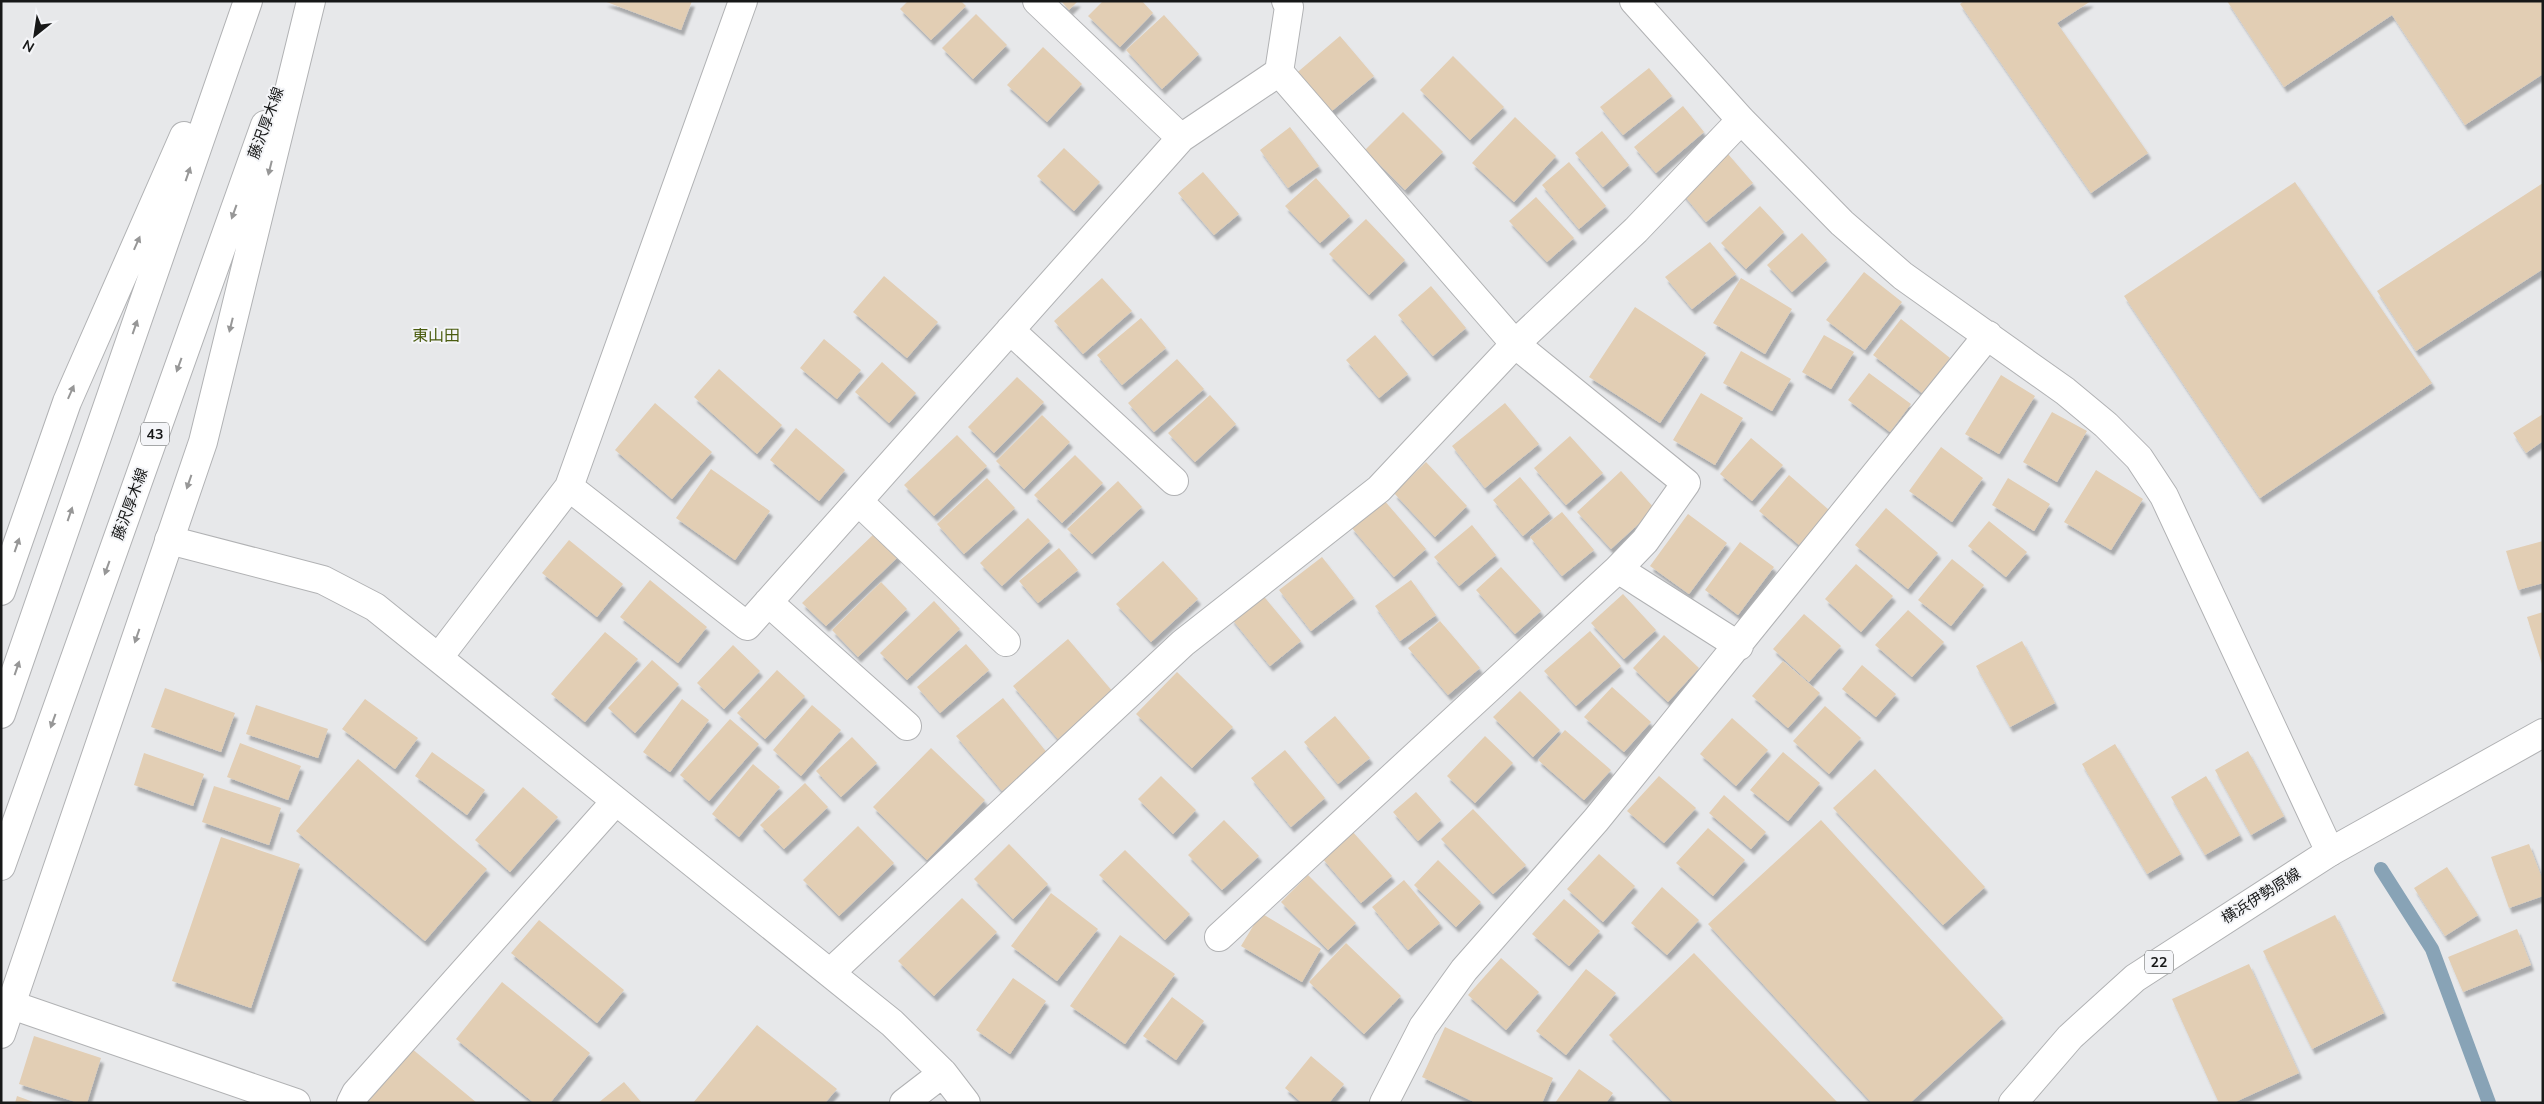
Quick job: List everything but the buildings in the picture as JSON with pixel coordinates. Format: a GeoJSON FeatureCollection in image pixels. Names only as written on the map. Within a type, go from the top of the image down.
{"type":"FeatureCollection","features":[{"type":"Feature","properties":{"kind":"street"},"geometry":{"type":"LineString","coordinates":[[1,591],[67,402],[244,1]]}},
{"type":"Feature","properties":{"kind":"street"},"geometry":{"type":"LineString","coordinates":[[1,714],[248,1]]}},
{"type":"Feature","properties":{"kind":"street"},"geometry":{"type":"LineString","coordinates":[[1,1034],[203,442],[310,1]]}},
{"type":"Feature","properties":{"kind":"street","name":"藤沢厚木線"},"geometry":{"type":"LineString","coordinates":[[1,866],[310,1]]}},
{"type":"Feature","properties":{"kind":"street"},"geometry":{"type":"LineString","coordinates":[[439,658],[569,487],[744,1]]}},
{"type":"Feature","properties":{"kind":"street"},"geometry":{"type":"LineString","coordinates":[[1037,1],[1181,138]]}},
{"type":"Feature","properties":{"kind":"street"},"geometry":{"type":"LineString","coordinates":[[569,487],[747,626],[1181,138],[1279,72],[1289,8],[1286,1]]}},
{"type":"Feature","properties":{"kind":"street"},"geometry":{"type":"LineString","coordinates":[[1634,1],[1741,120],[1842,223],[1903,276],[2064,391],[2106,425],[2139,458],[2154,479],[2330,852]]}},
{"type":"Feature","properties":{"kind":"street"},"geometry":{"type":"LineString","coordinates":[[1219,937],[1618,569],[1645,541],[1686,483],[1515,344],[1279,72]]}},
{"type":"Feature","properties":{"kind":"street"},"geometry":{"type":"LineString","coordinates":[[831,972],[1183,643],[1379,489],[1515,344],[1636,230],[1741,120]]}},
{"type":"Feature","properties":{"kind":"street"},"geometry":{"type":"LineString","coordinates":[[1010,330],[1174,481]]}},
{"type":"Feature","properties":{"kind":"street"},"geometry":{"type":"LineString","coordinates":[[1384,1103],[1422,1026],[1464,970],[1596,820],[1739,646],[1988,335]]}},
{"type":"Feature","properties":{"kind":"street"},"geometry":{"type":"LineString","coordinates":[[858,501],[1006,642]]}},
{"type":"Feature","properties":{"kind":"street"},"geometry":{"type":"LineString","coordinates":[[169,540],[323,580],[375,607],[892,1023],[943,1073],[966,1103]]}},
{"type":"Feature","properties":{"kind":"street"},"geometry":{"type":"LineString","coordinates":[[1618,569],[1739,646]]}},
{"type":"Feature","properties":{"kind":"street"},"geometry":{"type":"LineString","coordinates":[[768,602],[907,726]]}},
{"type":"Feature","properties":{"kind":"street","name":"横浜伊勢原線"},"geometry":{"type":"LineString","coordinates":[[2012,1103],[2070,1036],[2135,978],[2330,852],[2543,734]]}},
{"type":"Feature","properties":{"kind":"street"},"geometry":{"type":"LineString","coordinates":[[351,1103],[356,1092],[615,802]]}},
{"type":"Feature","properties":{"kind":"street"},"geometry":{"type":"LineString","coordinates":[[12,1005],[296,1103]]}},
{"type":"Feature","properties":{"kind":"street"},"geometry":{"type":"LineString","coordinates":[[904,1103],[943,1073]]}},
{"type":"Feature","properties":{"kind":"waterway"},"geometry":{"type":"LineString","coordinates":[[2381,869],[2432,949],[2489,1103]]}},
{"type":"Feature","properties":{"kind":"district","name":"東山田"},"geometry":{"type":"Point","coordinates":[436,335]}}]}
